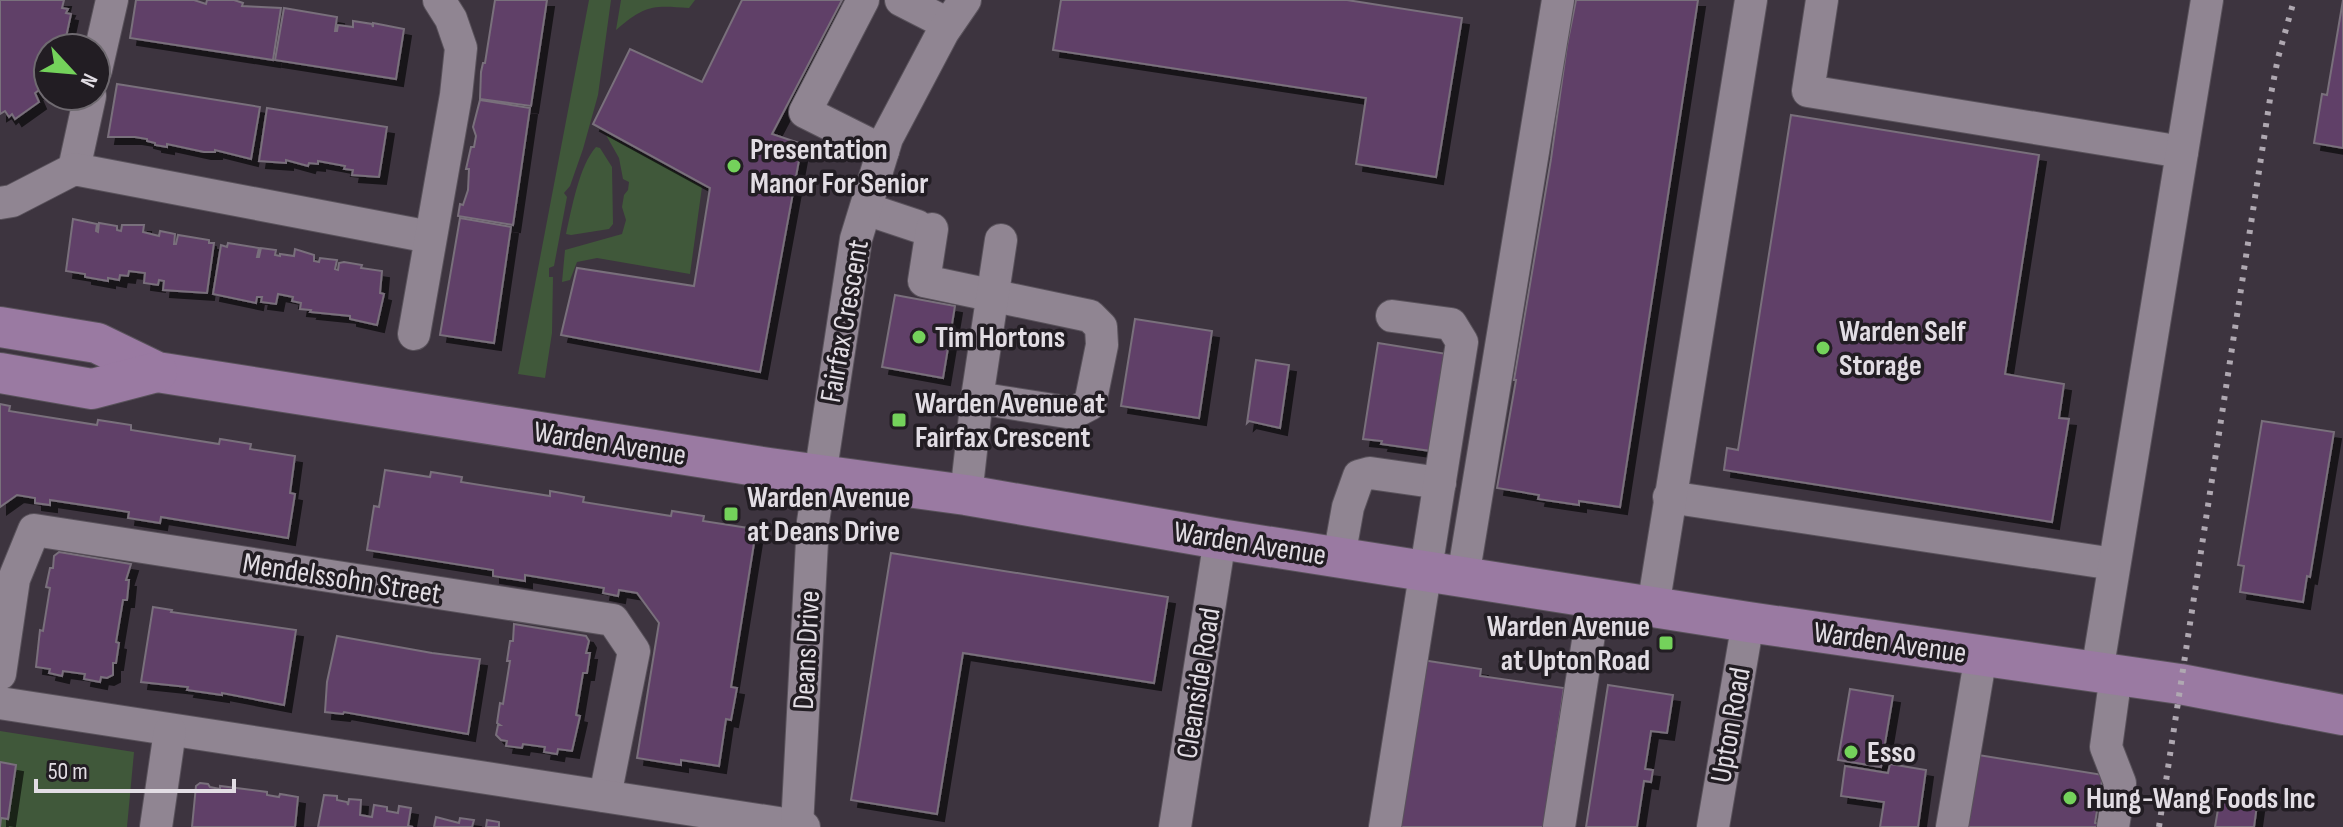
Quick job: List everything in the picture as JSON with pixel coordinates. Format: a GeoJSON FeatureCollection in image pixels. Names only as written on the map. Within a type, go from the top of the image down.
{"type":"FeatureCollection","features":[{"type":"Feature","properties":{"kind":"main road","name":"Warden Avenue"},"geometry":{"type":"LineString","coordinates":[[0,327],[97,343],[157,372],[769,468],[966,495],[1220,539],[1748,622],[2180,684],[2343,715]]}},
{"type":"Feature","properties":{"kind":"main road","name":"Warden Avenue"},"geometry":{"type":"LineString","coordinates":[[0,373],[92,389],[157,372]]}},
{"type":"Feature","properties":{"kind":"street"},"geometry":{"type":"LineString","coordinates":[[105,32],[112,0]]}},
{"type":"Feature","properties":{"kind":"street"},"geometry":{"type":"LineString","coordinates":[[414,334],[456,95],[461,48],[451,19],[439,0]]}},
{"type":"Feature","properties":{"kind":"street"},"geometry":{"type":"LineString","coordinates":[[863,0],[805,112],[883,151]]}},
{"type":"Feature","properties":{"kind":"street"},"geometry":{"type":"LineString","coordinates":[[901,0],[956,12]]}},
{"type":"Feature","properties":{"kind":"street"},"geometry":{"type":"LineString","coordinates":[[1463,577],[1558,0]]}},
{"type":"Feature","properties":{"kind":"street"},"geometry":{"type":"LineString","coordinates":[[1653,607],[1751,0]]}},
{"type":"Feature","properties":{"kind":"street"},"geometry":{"type":"LineString","coordinates":[[1822,0],[1808,91],[2182,152]]}},
{"type":"Feature","properties":{"kind":"street"},"geometry":{"type":"LineString","coordinates":[[2113,827],[2120,783],[2106,747],[2114,564],[2207,0]]}},
{"type":"Feature","properties":{"kind":"street","name":"Fairfax Crescent"},"geometry":{"type":"LineString","coordinates":[[819,474],[856,239],[887,138],[956,12]]}},
{"type":"Feature","properties":{"kind":"street"},"geometry":{"type":"LineString","coordinates":[[74,169],[86,112]]}},
{"type":"Feature","properties":{"kind":"street"},"geometry":{"type":"LineString","coordinates":[[0,203],[12,201],[74,169],[430,237]]}},
{"type":"Feature","properties":{"kind":"street"},"geometry":{"type":"LineString","coordinates":[[866,209],[924,227],[924,281],[1090,316],[1101,327],[1102,345],[1090,404],[1073,413],[977,398]]}},
{"type":"Feature","properties":{"kind":"street"},"geometry":{"type":"LineString","coordinates":[[966,495],[1001,240]]}},
{"type":"Feature","properties":{"kind":"street"},"geometry":{"type":"LineString","coordinates":[[1385,827],[1462,342],[1451,324],[1392,316]]}},
{"type":"Feature","properties":{"kind":"street"},"geometry":{"type":"LineString","coordinates":[[1339,557],[1348,507],[1359,476],[1370,473],[1440,483]]}},
{"type":"Feature","properties":{"kind":"street","name":"Deans Drive"},"geometry":{"type":"LineString","coordinates":[[799,827],[813,522],[819,474]]}},
{"type":"Feature","properties":{"kind":"street"},"geometry":{"type":"LineString","coordinates":[[1669,497],[2114,564]]}},
{"type":"Feature","properties":{"kind":"street","name":"Mendelssohn Street"},"geometry":{"type":"LineString","coordinates":[[0,674],[14,579],[34,530],[613,620],[634,651],[605,796]]}},
{"type":"Feature","properties":{"kind":"street","name":"Cleanside Road"},"geometry":{"type":"LineString","coordinates":[[1175,827],[1220,539]]}},
{"type":"Feature","properties":{"kind":"street"},"geometry":{"type":"LineString","coordinates":[[1559,827],[1595,596]]}},
{"type":"Feature","properties":{"kind":"street","name":"Upton Road"},"geometry":{"type":"LineString","coordinates":[[1713,827],[1748,622]]}},
{"type":"Feature","properties":{"kind":"street"},"geometry":{"type":"LineString","coordinates":[[1952,827],[1981,655]]}},
{"type":"Feature","properties":{"kind":"street"},"geometry":{"type":"LineString","coordinates":[[0,703],[799,827]]}},
{"type":"Feature","properties":{"kind":"street"},"geometry":{"type":"LineString","coordinates":[[156,827],[170,731]]}},
{"type":"Feature","properties":{"kind":"green space"},"geometry":{"type":"Polygon","coordinates":[[[589,0],[611,0],[598,95],[583,149],[570,186],[564,193],[567,197],[554,266],[549,268],[549,277],[553,277],[552,333],[545,378],[518,374],[589,0]]]}},
{"type":"Feature","properties":{"kind":"green space"},"geometry":{"type":"Polygon","coordinates":[[[621,0],[695,0],[689,8],[657,7],[642,11],[616,30],[621,0]]]}},
{"type":"Feature","properties":{"kind":"green space"},"geometry":{"type":"Polygon","coordinates":[[[606,135],[702,187],[690,274],[597,258],[577,262],[570,280],[562,282],[565,250],[622,234],[626,220],[622,207],[629,182],[623,179],[619,158],[606,135]]]}},
{"type":"Feature","properties":{"kind":"green space"},"geometry":{"type":"Polygon","coordinates":[[[596,147],[600,148],[612,167],[613,224],[609,229],[566,234],[581,176],[596,147]]]}},
{"type":"Feature","properties":{"kind":"green space"},"geometry":{"type":"Polygon","coordinates":[[[0,731],[134,752],[127,827],[0,827],[0,731]]]}},
{"type":"Feature","properties":{"kind":"building"},"geometry":{"type":"Polygon","coordinates":[[[0,0],[64,0],[62,8],[68,9],[66,13],[71,14],[67,32],[32,32],[32,107],[15,119],[5,111],[0,114],[0,0]]]}},
{"type":"Feature","properties":{"kind":"building"},"geometry":{"type":"Polygon","coordinates":[[[136,0],[194,0],[206,4],[207,0],[234,0],[243,3],[242,6],[281,8],[273,60],[130,38],[136,0]]]}},
{"type":"Feature","properties":{"kind":"building"},"geometry":{"type":"Polygon","coordinates":[[[495,0],[547,0],[531,106],[480,99],[481,72],[495,0]]]}},
{"type":"Feature","properties":{"kind":"building","name":"Presentation Manor For Senior"},"geometry":{"type":"Polygon","coordinates":[[[742,0],[842,0],[772,134],[802,144],[760,372],[561,335],[577,268],[694,286],[710,188],[593,124],[630,49],[702,82],[742,0]]]}},
{"type":"Feature","properties":{"kind":"building"},"geometry":{"type":"Polygon","coordinates":[[[1061,0],[1347,0],[1462,18],[1436,177],[1356,164],[1366,98],[1053,50],[1061,0]]]}},
{"type":"Feature","properties":{"kind":"building"},"geometry":{"type":"Polygon","coordinates":[[[1576,0],[1698,0],[1620,507],[1538,499],[1539,495],[1497,488],[1576,0]]]}},
{"type":"Feature","properties":{"kind":"building"},"geometry":{"type":"Polygon","coordinates":[[[2343,0],[2343,148],[2314,143],[2322,94],[2327,95],[2343,0]]]}},
{"type":"Feature","properties":{"kind":"building"},"geometry":{"type":"Polygon","coordinates":[[[284,8],[337,17],[335,31],[338,25],[353,27],[353,21],[372,24],[373,27],[373,23],[404,29],[396,79],[275,60],[284,8]]]}},
{"type":"Feature","properties":{"kind":"building"},"geometry":{"type":"Polygon","coordinates":[[[117,84],[260,107],[251,159],[215,150],[204,152],[167,144],[167,147],[155,145],[147,139],[135,137],[108,137],[117,84]]]}},
{"type":"Feature","properties":{"kind":"building"},"geometry":{"type":"Polygon","coordinates":[[[480,100],[530,108],[513,225],[458,216],[460,204],[463,205],[468,190],[469,169],[466,169],[471,147],[474,147],[476,136],[473,127],[480,100]]]}},
{"type":"Feature","properties":{"kind":"building"},"geometry":{"type":"Polygon","coordinates":[[[267,108],[387,127],[379,177],[352,175],[353,170],[344,169],[345,166],[318,161],[318,164],[309,163],[308,166],[286,160],[286,163],[259,161],[267,108]]]}},
{"type":"Feature","properties":{"kind":"building"},"geometry":{"type":"Polygon","coordinates":[[[1791,115],[2039,155],[2005,374],[2064,384],[2059,418],[2069,419],[2052,522],[1724,470],[1727,448],[1738,450],[1791,115]]]}},
{"type":"Feature","properties":{"kind":"building"},"geometry":{"type":"Polygon","coordinates":[[[460,218],[511,227],[494,343],[440,335],[460,218]]]}},
{"type":"Feature","properties":{"kind":"building"},"geometry":{"type":"Polygon","coordinates":[[[73,219],[97,224],[98,232],[99,223],[117,226],[117,230],[121,231],[122,225],[144,225],[143,232],[159,236],[160,231],[175,234],[174,244],[178,235],[209,240],[209,243],[214,243],[207,293],[163,290],[164,281],[159,280],[158,285],[144,283],[145,273],[129,271],[128,276],[120,275],[119,280],[108,278],[108,281],[66,271],[73,219]]]}},
{"type":"Feature","properties":{"kind":"building"},"geometry":{"type":"Polygon","coordinates":[[[228,243],[259,248],[257,257],[261,248],[276,250],[275,255],[280,256],[294,256],[295,249],[314,255],[314,261],[319,262],[320,258],[337,260],[335,269],[338,270],[339,263],[344,262],[382,271],[380,293],[384,294],[377,325],[350,319],[350,316],[300,309],[301,303],[292,301],[293,297],[278,294],[276,304],[261,302],[262,297],[257,297],[256,303],[213,294],[221,245],[227,247],[228,243]]]}},
{"type":"Feature","properties":{"kind":"building","name":"Tim Hortons"},"geometry":{"type":"Polygon","coordinates":[[[895,295],[955,306],[943,378],[882,367],[895,295]]]}},
{"type":"Feature","properties":{"kind":"building"},"geometry":{"type":"Polygon","coordinates":[[[1135,319],[1212,331],[1199,418],[1121,406],[1135,319]]]}},
{"type":"Feature","properties":{"kind":"building"},"geometry":{"type":"Polygon","coordinates":[[[1378,343],[1447,354],[1431,451],[1363,439],[1378,343]]]}},
{"type":"Feature","properties":{"kind":"building"},"geometry":{"type":"Polygon","coordinates":[[[1256,360],[1289,365],[1280,428],[1247,423],[1256,360]]]}},
{"type":"Feature","properties":{"kind":"building"},"geometry":{"type":"Polygon","coordinates":[[[0,404],[10,406],[9,411],[97,425],[98,420],[131,425],[131,430],[219,444],[220,439],[251,444],[250,449],[295,456],[290,493],[295,494],[288,538],[161,517],[160,523],[128,518],[129,512],[50,500],[50,505],[35,503],[35,498],[17,495],[0,507],[0,404]]]}},
{"type":"Feature","properties":{"kind":"building"},"geometry":{"type":"Polygon","coordinates":[[[2262,421],[2334,432],[2310,577],[2307,576],[2303,602],[2240,592],[2244,566],[2238,565],[2262,421]]]}},
{"type":"Feature","properties":{"kind":"building"},"geometry":{"type":"Polygon","coordinates":[[[385,470],[430,477],[431,472],[462,477],[461,482],[550,496],[550,491],[584,497],[583,502],[671,516],[672,511],[704,516],[703,521],[748,528],[755,537],[731,687],[737,688],[731,720],[726,719],[719,766],[681,760],[681,765],[637,758],[659,623],[637,593],[619,590],[618,596],[603,593],[604,588],[525,575],[525,581],[493,576],[493,570],[367,550],[374,506],[379,507],[385,470]]]}},
{"type":"Feature","properties":{"kind":"building"},"geometry":{"type":"Polygon","coordinates":[[[59,552],[131,564],[113,675],[101,677],[100,682],[84,679],[85,674],[63,671],[62,676],[49,673],[50,669],[36,667],[40,630],[43,631],[50,588],[46,587],[54,556],[59,552]]]}},
{"type":"Feature","properties":{"kind":"building"},"geometry":{"type":"Polygon","coordinates":[[[891,553],[1168,597],[1154,683],[963,653],[937,814],[851,800],[891,553]]]}},
{"type":"Feature","properties":{"kind":"building"},"geometry":{"type":"Polygon","coordinates":[[[153,607],[296,630],[284,705],[187,690],[188,687],[141,682],[153,607]]]}},
{"type":"Feature","properties":{"kind":"building"},"geometry":{"type":"Polygon","coordinates":[[[514,624],[586,636],[589,641],[587,673],[583,673],[576,715],[580,716],[572,751],[558,749],[557,754],[544,752],[545,747],[523,744],[522,748],[506,746],[507,741],[496,735],[514,624]]]}},
{"type":"Feature","properties":{"kind":"building"},"geometry":{"type":"Polygon","coordinates":[[[337,636],[480,659],[468,734],[344,712],[325,712],[327,682],[337,636]]]}},
{"type":"Feature","properties":{"kind":"building"},"geometry":{"type":"Polygon","coordinates":[[[1422,660],[1481,669],[1480,676],[1564,688],[1544,827],[1393,827],[1422,660]]]}},
{"type":"Feature","properties":{"kind":"building"},"geometry":{"type":"Polygon","coordinates":[[[1608,685],[1673,695],[1667,733],[1651,731],[1645,769],[1653,770],[1651,782],[1644,781],[1637,827],[1586,827],[1608,685]]]}},
{"type":"Feature","properties":{"kind":"building"},"geometry":{"type":"Polygon","coordinates":[[[1850,689],[1893,696],[1881,767],[1838,760],[1850,689]]]}},
{"type":"Feature","properties":{"kind":"building"},"geometry":{"type":"Polygon","coordinates":[[[1972,754],[2103,775],[2095,823],[2101,824],[2101,827],[1954,827],[1972,754]]]}},
{"type":"Feature","properties":{"kind":"building"},"geometry":{"type":"Polygon","coordinates":[[[0,762],[16,765],[8,819],[1,818],[0,827],[0,762]]]}},
{"type":"Feature","properties":{"kind":"building"},"geometry":{"type":"Polygon","coordinates":[[[1890,764],[1926,770],[1918,827],[1880,827],[1884,802],[1841,796],[1845,766],[1888,773],[1890,764]]]}},
{"type":"Feature","properties":{"kind":"building"},"geometry":{"type":"Polygon","coordinates":[[[200,783],[220,789],[220,786],[267,792],[267,795],[279,797],[280,794],[298,797],[295,827],[192,827],[196,786],[200,783]]]}},
{"type":"Feature","properties":{"kind":"building"},"geometry":{"type":"Polygon","coordinates":[[[2221,792],[2258,798],[2254,827],[2215,827],[2221,792]]]}},
{"type":"Feature","properties":{"kind":"building"},"geometry":{"type":"Polygon","coordinates":[[[324,795],[337,796],[337,800],[348,805],[349,799],[361,800],[360,815],[372,817],[374,805],[398,813],[399,806],[411,808],[408,826],[413,827],[318,827],[324,795]]]}},
{"type":"Feature","properties":{"kind":"building"},"geometry":{"type":"Polygon","coordinates":[[[436,817],[459,823],[460,818],[474,820],[472,827],[434,827],[436,817]]]}},
{"type":"Feature","properties":{"kind":"building"},"geometry":{"type":"Polygon","coordinates":[[[487,820],[499,822],[499,827],[486,827],[487,820]]]}},
{"type":"Feature","properties":{"kind":"railway"},"geometry":{"type":"LineString","coordinates":[[2159,827],[2270,99],[2294,0]]}},
{"type":"Feature","properties":{"kind":"place","name":"Presentation Manor For Senior"},"geometry":{"type":"Point","coordinates":[734,166]}},
{"type":"Feature","properties":{"kind":"place","name":"Tim Hortons"},"geometry":{"type":"Point","coordinates":[919,337]}},
{"type":"Feature","properties":{"kind":"place","name":"Warden Self Storage"},"geometry":{"type":"Point","coordinates":[1823,348]}},
{"type":"Feature","properties":{"kind":"place","name":"Warden Avenue at Fairfax Crescent"},"geometry":{"type":"Point","coordinates":[899,420]}},
{"type":"Feature","properties":{"kind":"place","name":"Warden Avenue at Deans Drive"},"geometry":{"type":"Point","coordinates":[731,514]}},
{"type":"Feature","properties":{"kind":"place","name":"Warden Avenue at Upton Road"},"geometry":{"type":"Point","coordinates":[1666,643]}},
{"type":"Feature","properties":{"kind":"place","name":"Esso"},"geometry":{"type":"Point","coordinates":[1851,752]}},
{"type":"Feature","properties":{"kind":"place","name":"Hung-Wang Foods Inc"},"geometry":{"type":"Point","coordinates":[2070,798]}}]}
